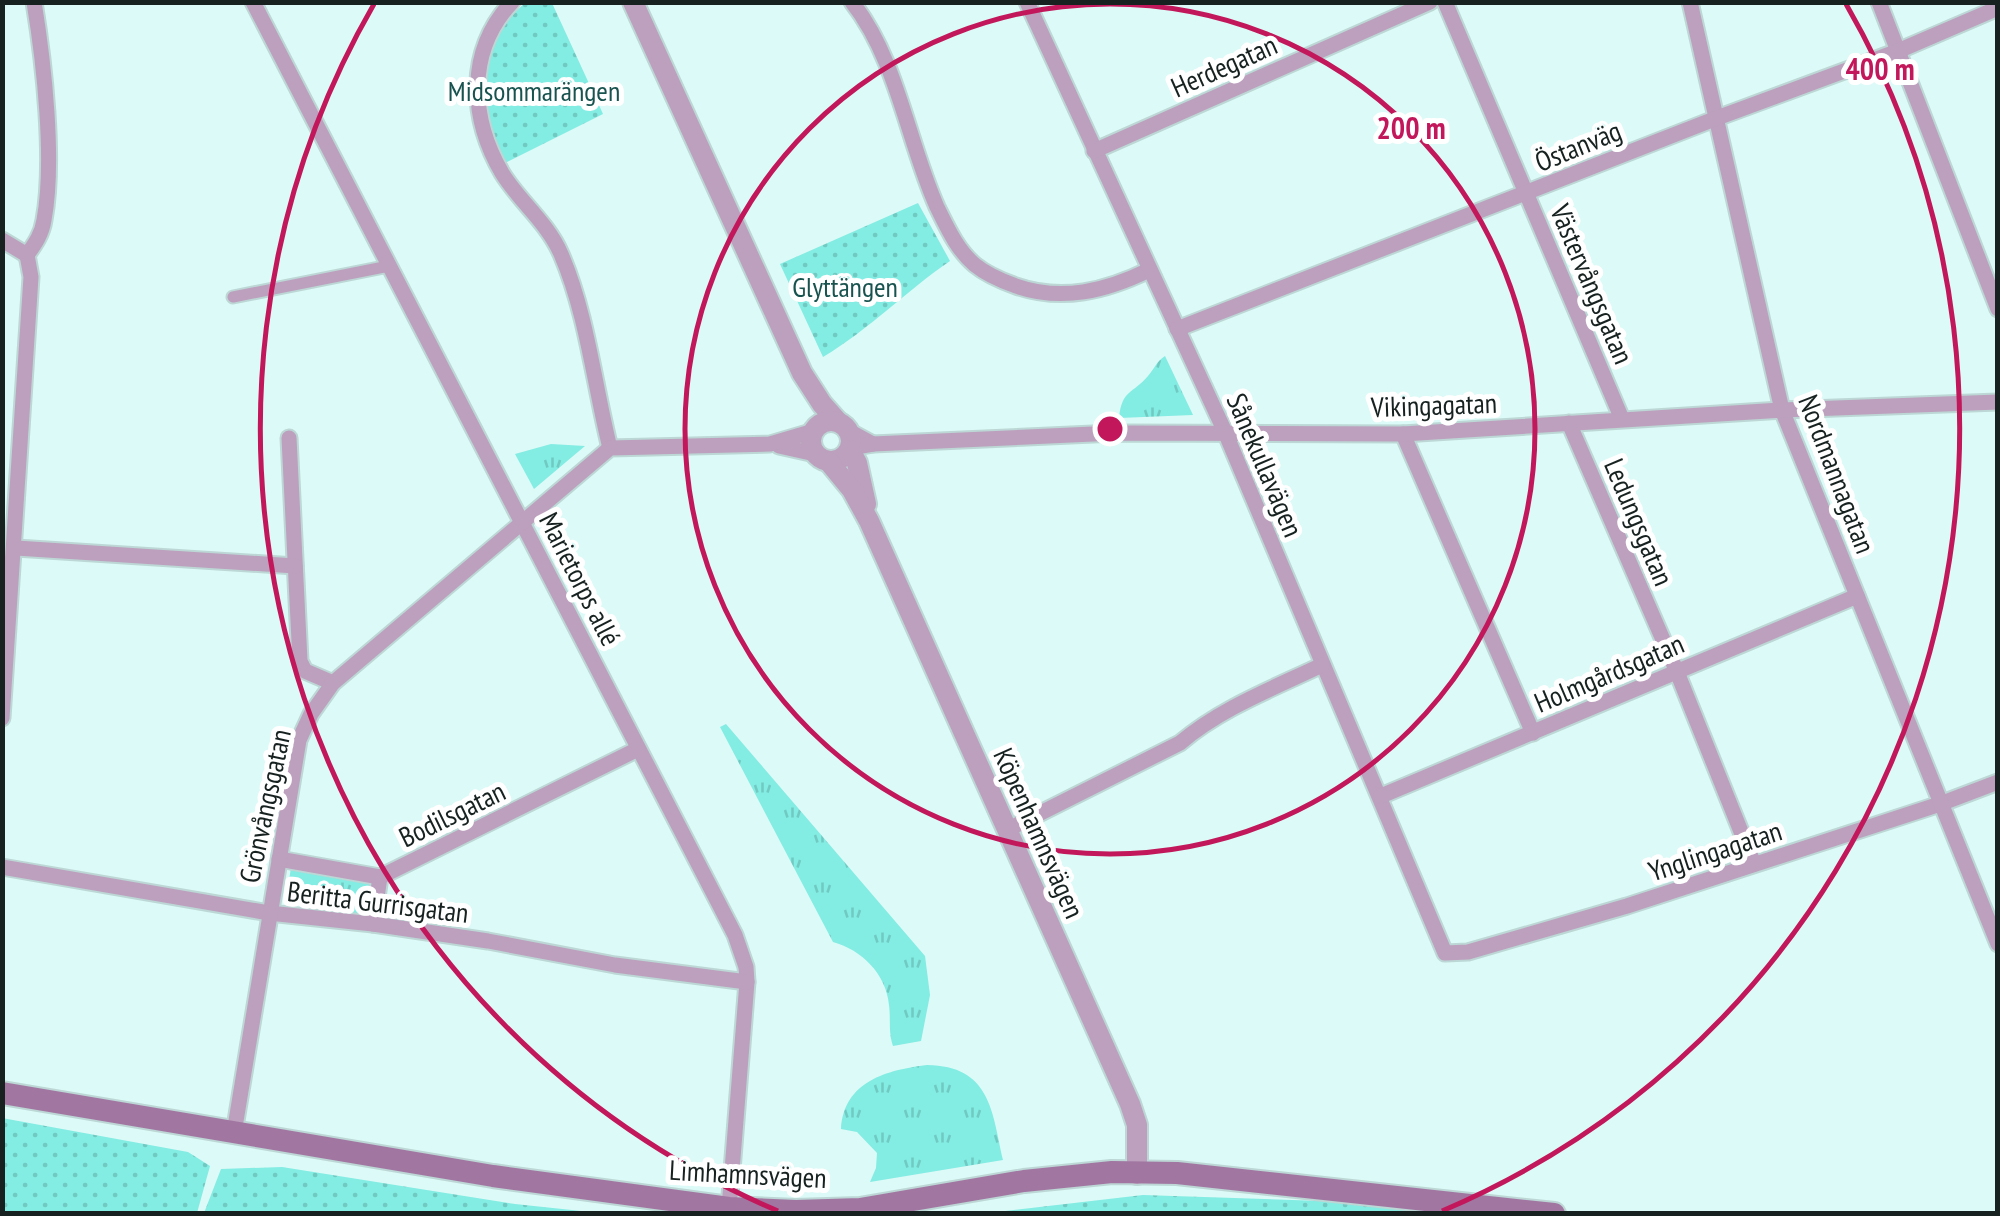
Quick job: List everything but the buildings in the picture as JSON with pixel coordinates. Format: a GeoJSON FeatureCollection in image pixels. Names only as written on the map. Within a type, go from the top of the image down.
{"type":"FeatureCollection","features":[{"type":"Feature","properties":{"kind":"main road","name":"Limhamnsvägen"},"geometry":{"type":"LineString","coordinates":[[2,1093],[603,1193],[730,1208],[796,1212],[860,1208],[1056,1177],[1177,1174],[1554,1214]]}},
{"type":"Feature","properties":{"kind":"street"},"geometry":{"type":"LineString","coordinates":[[2,718],[31,277],[27,255],[39,239],[44,220],[47,160],[42,48],[34,2]]}},
{"type":"Feature","properties":{"kind":"street","name":"Marietorps allé"},"geometry":{"type":"LineString","coordinates":[[253,2],[735,934],[747,982],[730,1208]]}},
{"type":"Feature","properties":{"kind":"street"},"geometry":{"type":"LineString","coordinates":[[512,2],[483,44],[477,110],[485,138],[504,175],[536,213],[560,251],[580,306],[610,448]]}},
{"type":"Feature","properties":{"kind":"street","name":"Köpenhamnsvägen"},"geometry":{"type":"LineString","coordinates":[[633,2],[802,374],[847,438],[857,463],[869,521]]}},
{"type":"Feature","properties":{"kind":"street"},"geometry":{"type":"LineString","coordinates":[[852,2],[877,41],[914,150],[949,231],[976,266],[1003,281],[1054,294],[1090,292],[1149,270]]}},
{"type":"Feature","properties":{"kind":"street","name":"Sånekullavägen"},"geometry":{"type":"LineString","coordinates":[[1027,2],[1225,432],[1446,953]]}},
{"type":"Feature","properties":{"kind":"street","name":"Herdegatan"},"geometry":{"type":"LineString","coordinates":[[1094,151],[1430,2]]}},
{"type":"Feature","properties":{"kind":"street","name":"Västervångsgatan"},"geometry":{"type":"LineString","coordinates":[[1445,2],[1622,420]]}},
{"type":"Feature","properties":{"kind":"street","name":"Nordmannagatan"},"geometry":{"type":"LineString","coordinates":[[1690,2],[1782,410],[1998,944]]}},
{"type":"Feature","properties":{"kind":"street"},"geometry":{"type":"LineString","coordinates":[[1879,2],[1998,308]]}},
{"type":"Feature","properties":{"kind":"street","name":"Östanväg"},"geometry":{"type":"LineString","coordinates":[[1177,330],[1898,51],[1998,8]]}},
{"type":"Feature","properties":{"kind":"street"},"geometry":{"type":"LineString","coordinates":[[2,240],[27,255]]}},
{"type":"Feature","properties":{"kind":"street"},"geometry":{"type":"LineString","coordinates":[[233,297],[389,266]]}},
{"type":"Feature","properties":{"kind":"street","name":"Köpenhamnsvägen"},"geometry":{"type":"LineString","coordinates":[[802,374],[814,430]]}},
{"type":"Feature","properties":{"kind":"street","name":"Vikingagatan"},"geometry":{"type":"LineString","coordinates":[[847,438],[873,444],[1115,433],[1403,434],[1782,410],[1998,402]]}},
{"type":"Feature","properties":{"kind":"street"},"geometry":{"type":"LineString","coordinates":[[524,522],[610,448],[770,444],[814,430],[826,422],[847,438],[842,459],[822,458],[770,444]]}},
{"type":"Feature","properties":{"kind":"street","name":"Ledungsgatan"},"geometry":{"type":"LineString","coordinates":[[1569,423],[1677,672],[1754,864]]}},
{"type":"Feature","properties":{"kind":"street"},"geometry":{"type":"LineString","coordinates":[[814,430],[810,442],[822,458]]}},
{"type":"Feature","properties":{"kind":"street"},"geometry":{"type":"LineString","coordinates":[[1403,434],[1533,733]]}},
{"type":"Feature","properties":{"kind":"street"},"geometry":{"type":"LineString","coordinates":[[290,438],[300,661],[305,670],[333,683]]}},
{"type":"Feature","properties":{"kind":"street","name":"Köpenhamnsvägen"},"geometry":{"type":"LineString","coordinates":[[822,458],[852,490],[869,521],[1130,1104],[1137,1125],[1137,1174]]}},
{"type":"Feature","properties":{"kind":"street","name":"Grönvångsgatan"},"geometry":{"type":"LineString","coordinates":[[234,1134],[299,740],[311,714],[333,683],[524,522]]}},
{"type":"Feature","properties":{"kind":"street"},"geometry":{"type":"LineString","coordinates":[[16,548],[295,566]]}},
{"type":"Feature","properties":{"kind":"street","name":"Holmgårdsgatan"},"geometry":{"type":"LineString","coordinates":[[1381,796],[1857,596]]}},
{"type":"Feature","properties":{"kind":"street"},"geometry":{"type":"LineString","coordinates":[[1007,830],[1180,743],[1201,724],[1322,665]]}},
{"type":"Feature","properties":{"kind":"street","name":"Bodilsgatan"},"geometry":{"type":"LineString","coordinates":[[279,859],[380,877],[638,749]]}},
{"type":"Feature","properties":{"kind":"street","name":"Ynglingagatan"},"geometry":{"type":"LineString","coordinates":[[1446,953],[1468,952],[1627,906],[1998,782]]}},
{"type":"Feature","properties":{"kind":"street","name":"Beritta Gurrisgatan"},"geometry":{"type":"LineString","coordinates":[[2,867],[269,913],[373,924],[615,965],[747,982]]}},
{"type":"Feature","properties":{"kind":"street"},"geometry":{"type":"LineString","coordinates":[[373,924],[380,877]]}},
{"type":"Feature","properties":{"kind":"green space","name":"Midsommarängen"},"geometry":{"type":"Polygon","coordinates":[[[525,3],[552,3],[603,114],[503,164],[483,113],[481,82],[493,44],[507,21],[525,3]]]}},
{"type":"Feature","properties":{"kind":"green space","name":"Glyttängen"},"geometry":{"type":"Polygon","coordinates":[[[918,203],[950,261],[823,357],[780,264],[918,203]]]}},
{"type":"Feature","properties":{"kind":"green space"},"geometry":{"type":"Polygon","coordinates":[[[1165,356],[1193,415],[1119,418],[1126,397],[1165,356]]]}},
{"type":"Feature","properties":{"kind":"green space"},"geometry":{"type":"Polygon","coordinates":[[[551,444],[585,446],[534,489],[515,454],[551,444]]]}},
{"type":"Feature","properties":{"kind":"green space"},"geometry":{"type":"Polygon","coordinates":[[[726,724],[925,956],[930,995],[921,1041],[893,1046],[883,983],[863,957],[833,942],[720,727],[726,724]]]}},
{"type":"Feature","properties":{"kind":"green space"},"geometry":{"type":"Polygon","coordinates":[[[291,867],[371,881],[365,915],[286,902],[291,867]]]}},
{"type":"Feature","properties":{"kind":"green space"},"geometry":{"type":"Polygon","coordinates":[[[927,1065],[948,1067],[976,1082],[991,1108],[1003,1160],[870,1182],[877,1153],[857,1132],[841,1129],[850,1099],[883,1075],[927,1065]]]}},
{"type":"Feature","properties":{"kind":"green space"},"geometry":{"type":"Polygon","coordinates":[[[2,1118],[188,1152],[210,1166],[197,1213],[3,1213],[2,1118]]]}},
{"type":"Feature","properties":{"kind":"green space"},"geometry":{"type":"Polygon","coordinates":[[[282,1167],[515,1204],[600,1213],[204,1213],[221,1169],[282,1167]]]}},
{"type":"Feature","properties":{"kind":"green space"},"geometry":{"type":"Polygon","coordinates":[[[1143,1195],[1322,1201],[1445,1213],[980,1214],[1143,1195]]]}}]}
